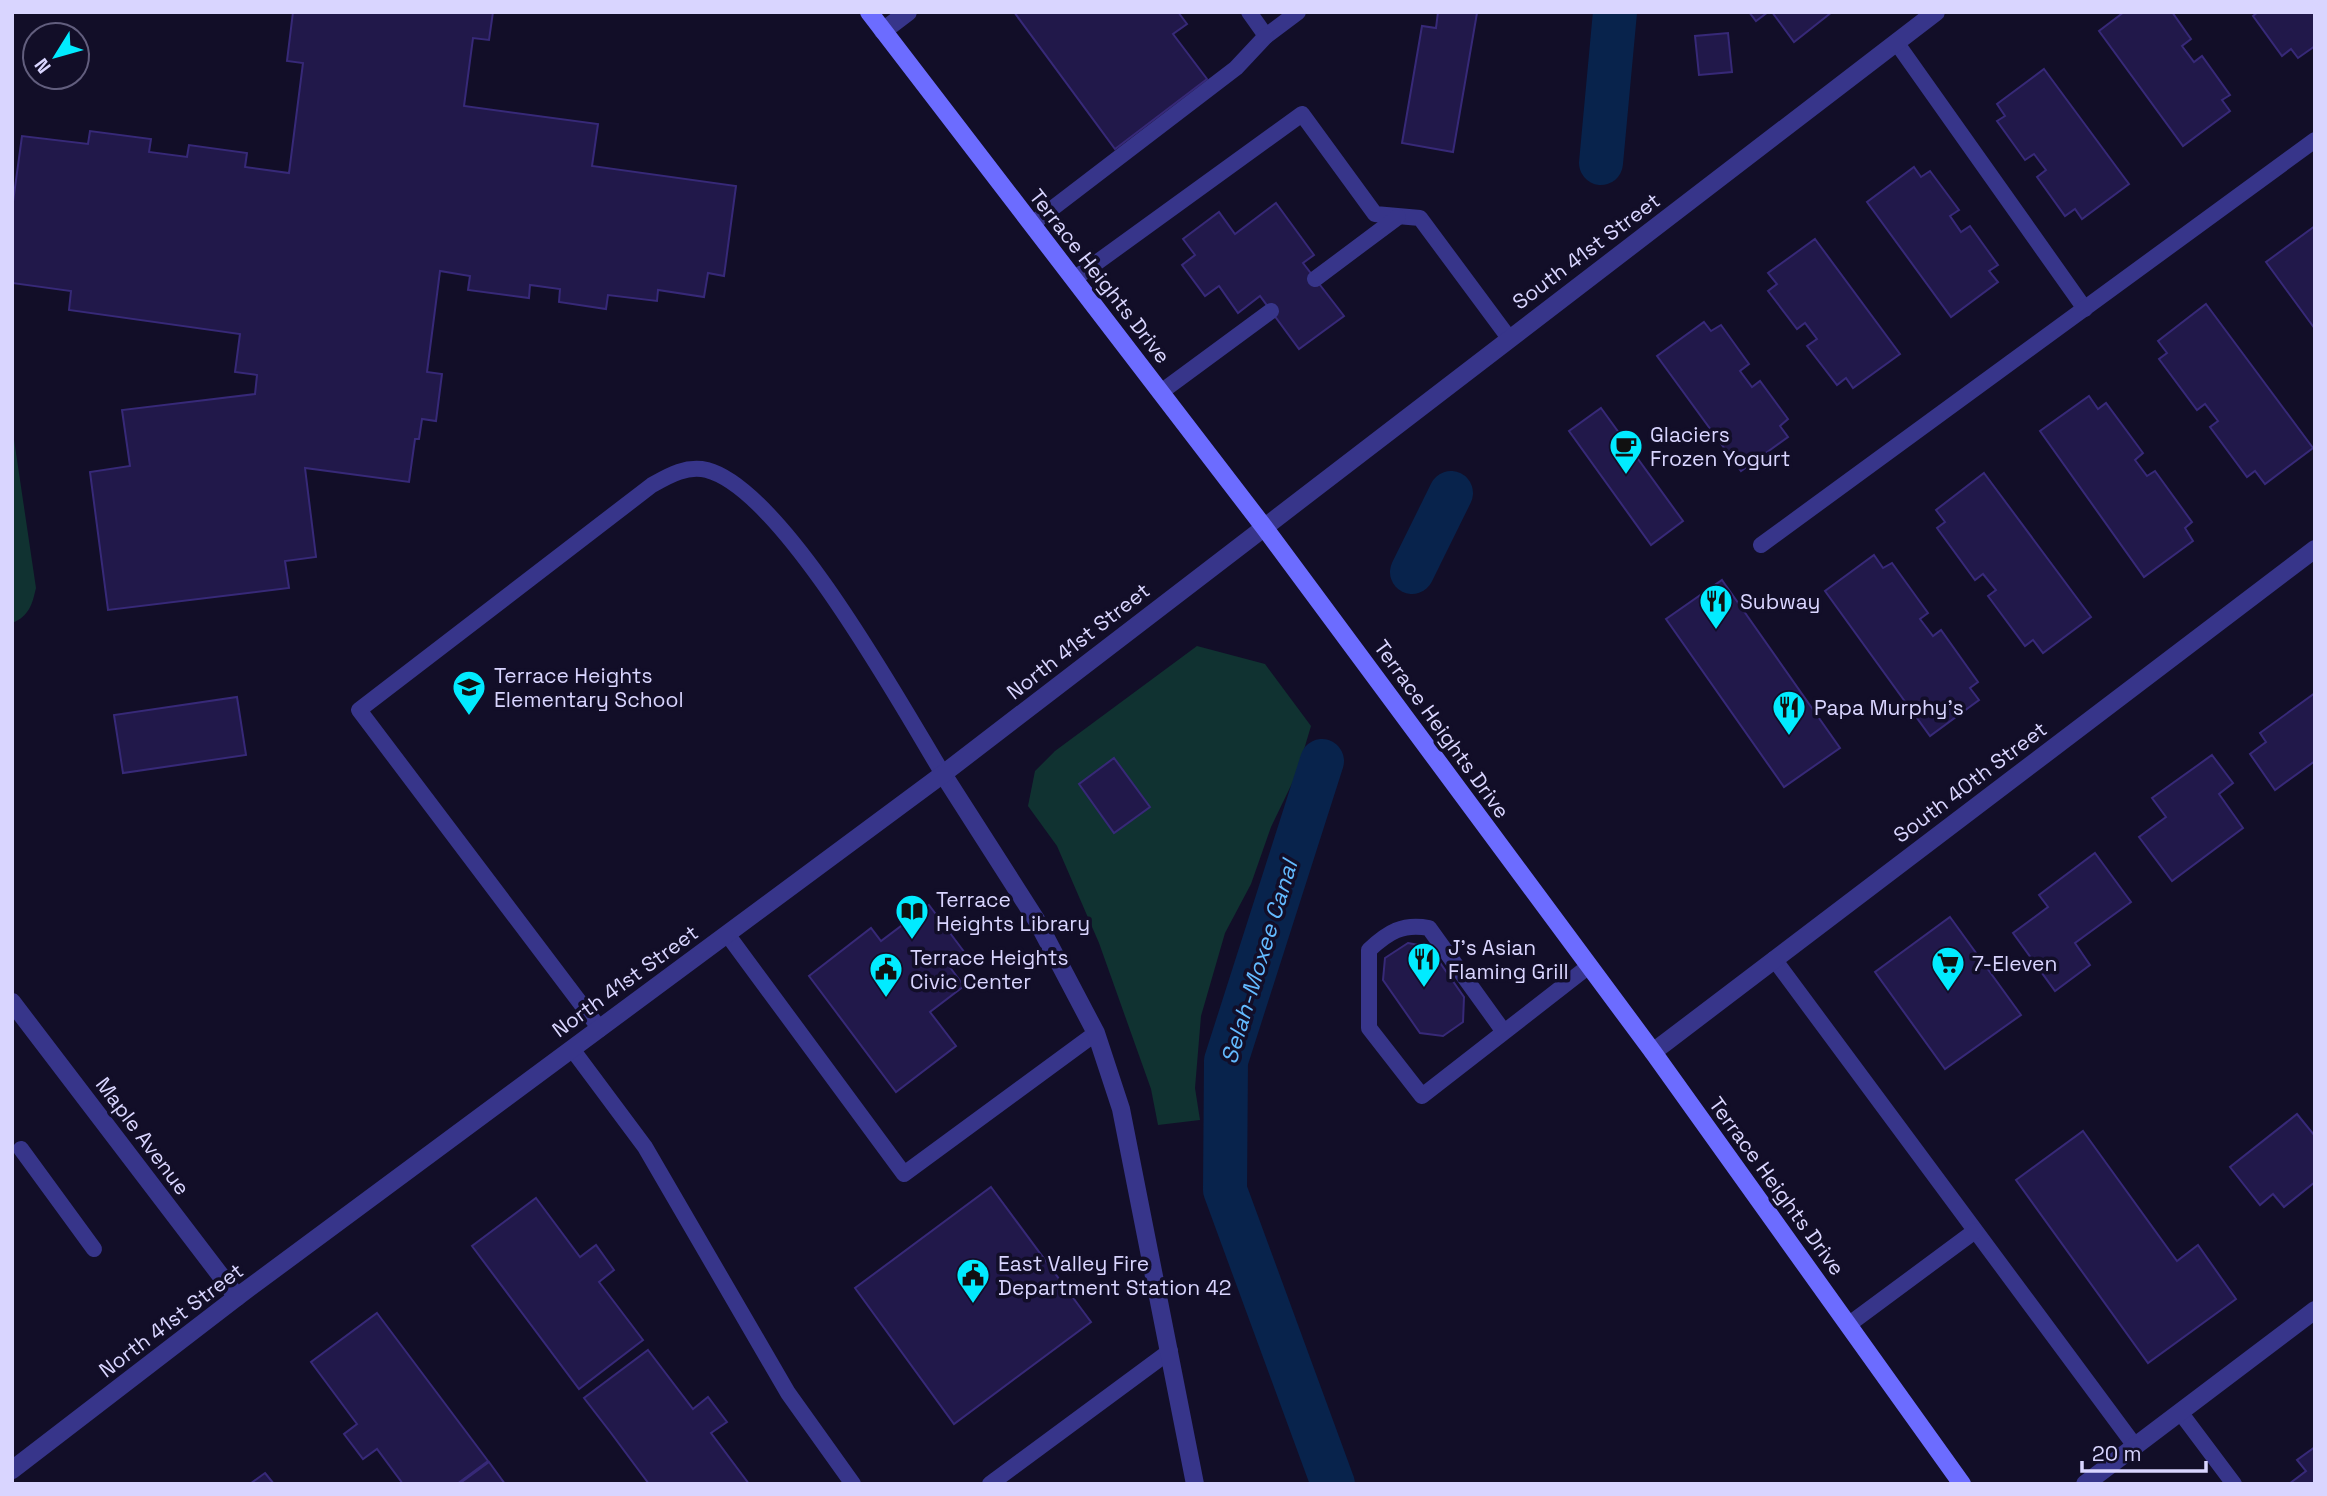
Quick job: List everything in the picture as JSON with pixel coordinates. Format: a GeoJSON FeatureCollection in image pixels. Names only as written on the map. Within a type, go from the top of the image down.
{"type":"FeatureCollection","features":[{"type":"Feature","properties":{"kind":"main road","name":"Terrace Heights Drive"},"geometry":{"type":"LineString","coordinates":[[869,12],[1264,527],[1653,1052],[1962,1484]]}},
{"type":"Feature","properties":{"kind":"street"},"geometry":{"type":"LineString","coordinates":[[883,31],[908,12]]}},
{"type":"Feature","properties":{"kind":"street","name":"South 41st Street"},"geometry":{"type":"LineString","coordinates":[[1264,527],[1936,12]]}},
{"type":"Feature","properties":{"kind":"street","name":"North 41st Street"},"geometry":{"type":"LineString","coordinates":[[12,1470],[237,1297],[943,774],[1264,527]]}},
{"type":"Feature","properties":{"kind":"street","name":"South 40th Street"},"geometry":{"type":"LineString","coordinates":[[1653,1052],[2315,549]]}},
{"type":"Feature","properties":{"kind":"street"},"geometry":{"type":"LineString","coordinates":[[943,774],[1037,921],[1096,1033],[1121,1110],[1195,1484]]}},
{"type":"Feature","properties":{"kind":"street","name":"Maple Avenue"},"geometry":{"type":"LineString","coordinates":[[12,1002],[237,1297]]}},
{"type":"Feature","properties":{"kind":"street"},"geometry":{"type":"LineString","coordinates":[[2085,1484],[2315,1310]]}},
{"type":"Feature","properties":{"kind":"lane"},"geometry":{"type":"LineString","coordinates":[[1249,12],[1266,36]]}},
{"type":"Feature","properties":{"kind":"lane"},"geometry":{"type":"LineString","coordinates":[[1032,224],[1236,68],[1266,36],[1298,12]]}},
{"type":"Feature","properties":{"kind":"lane"},"geometry":{"type":"LineString","coordinates":[[1896,42],[2085,309]]}},
{"type":"Feature","properties":{"kind":"lane"},"geometry":{"type":"LineString","coordinates":[[1074,279],[1302,114],[1375,215],[1420,218],[1509,338]]}},
{"type":"Feature","properties":{"kind":"lane"},"geometry":{"type":"LineString","coordinates":[[1761,545],[2315,140]]}},
{"type":"Feature","properties":{"kind":"lane"},"geometry":{"type":"LineString","coordinates":[[1315,279],[1398,217]]}},
{"type":"Feature","properties":{"kind":"lane"},"geometry":{"type":"LineString","coordinates":[[1161,393],[1271,311]]}},
{"type":"Feature","properties":{"kind":"lane"},"geometry":{"type":"LineString","coordinates":[[600,1029],[359,710],[652,485],[678,471],[706,470],[756,499],[842,608],[943,774]]}},
{"type":"Feature","properties":{"kind":"lane"},"geometry":{"type":"LineString","coordinates":[[1504,1032],[1429,928],[1410,924],[1388,933],[1369,950],[1369,1028],[1422,1096],[1504,1032],[1589,965]]}},
{"type":"Feature","properties":{"kind":"lane"},"geometry":{"type":"LineString","coordinates":[[727,934],[904,1174],[1096,1033]]}},
{"type":"Feature","properties":{"kind":"lane"},"geometry":{"type":"LineString","coordinates":[[1774,959],[2134,1446]]}},
{"type":"Feature","properties":{"kind":"lane"},"geometry":{"type":"LineString","coordinates":[[572,1049],[645,1147],[788,1393],[853,1484]]}},
{"type":"Feature","properties":{"kind":"lane"},"geometry":{"type":"LineString","coordinates":[[15,1148],[94,1249]]}},
{"type":"Feature","properties":{"kind":"lane"},"geometry":{"type":"LineString","coordinates":[[1848,1325],[1975,1231]]}},
{"type":"Feature","properties":{"kind":"lane"},"geometry":{"type":"LineString","coordinates":[[989,1484],[1170,1351]]}},
{"type":"Feature","properties":{"kind":"lane"},"geometry":{"type":"LineString","coordinates":[[2180,1412],[2234,1484]]}},
{"type":"Feature","properties":{"kind":"green space"},"geometry":{"type":"Polygon","coordinates":[[[12,426],[36,588],[29,609],[12,623],[12,426]]]}},
{"type":"Feature","properties":{"kind":"green space"},"geometry":{"type":"Polygon","coordinates":[[[1197,646],[1265,664],[1311,726],[1297,773],[1271,827],[1251,884],[1225,933],[1201,1016],[1195,1088],[1200,1120],[1158,1125],[1151,1089],[1099,943],[1057,846],[1028,806],[1035,771],[1055,751],[1197,646]]]}},
{"type":"Feature","properties":{"kind":"building"},"geometry":{"type":"Polygon","coordinates":[[[293,12],[493,12],[489,40],[473,38],[464,106],[598,124],[592,166],[736,186],[724,276],[708,273],[704,297],[658,290],[657,301],[608,295],[606,309],[559,302],[560,289],[530,285],[529,298],[468,290],[470,276],[440,271],[427,372],[442,374],[436,421],[422,419],[419,439],[415,439],[409,482],[305,468],[316,557],[285,561],[289,588],[108,610],[90,472],[130,466],[122,410],[255,394],[257,375],[235,372],[240,334],[69,310],[71,291],[12,283],[12,209],[22,136],[88,144],[90,131],[151,139],[149,152],[187,157],[189,145],[247,153],[245,167],[289,173],[303,63],[287,61],[293,12]]]}},
{"type":"Feature","properties":{"kind":"building"},"geometry":{"type":"Polygon","coordinates":[[[1014,12],[1178,12],[1187,24],[1173,34],[1207,79],[1115,149],[1014,12]]]}},
{"type":"Feature","properties":{"kind":"building"},"geometry":{"type":"Polygon","coordinates":[[[1438,12],[1477,13],[1453,152],[1402,143],[1422,26],[1436,28],[1438,12]]]}},
{"type":"Feature","properties":{"kind":"building"},"geometry":{"type":"Polygon","coordinates":[[[1749,12],[1768,12],[1756,21],[1749,12]]]}},
{"type":"Feature","properties":{"kind":"building"},"geometry":{"type":"Polygon","coordinates":[[[1772,12],[1832,12],[1794,42],[1772,12]]]}},
{"type":"Feature","properties":{"kind":"building"},"geometry":{"type":"Polygon","coordinates":[[[2124,12],[2172,12],[2191,39],[2182,46],[2194,62],[2202,56],[2230,95],[2222,100],[2230,111],[2183,146],[2099,31],[2124,12]]]}},
{"type":"Feature","properties":{"kind":"building"},"geometry":{"type":"Polygon","coordinates":[[[2258,12],[2315,12],[2315,46],[2298,58],[2291,49],[2282,56],[2253,16],[2258,12]]]}},
{"type":"Feature","properties":{"kind":"building"},"geometry":{"type":"Polygon","coordinates":[[[1728,33],[1732,72],[1699,75],[1695,36],[1728,33]]]}},
{"type":"Feature","properties":{"kind":"building"},"geometry":{"type":"Polygon","coordinates":[[[2044,69],[2129,184],[2082,219],[2075,209],[2065,216],[2037,177],[2046,170],[2034,154],[2025,160],[1997,121],[2005,116],[1997,104],[2044,69]]]}},
{"type":"Feature","properties":{"kind":"building"},"geometry":{"type":"Polygon","coordinates":[[[1914,167],[1921,177],[1930,171],[1959,210],[1950,216],[1961,232],[1970,226],[1998,265],[1989,271],[1998,282],[1951,317],[1867,202],[1914,167]]]}},
{"type":"Feature","properties":{"kind":"building"},"geometry":{"type":"Polygon","coordinates":[[[1276,203],[1314,255],[1303,263],[1344,316],[1299,349],[1260,296],[1238,313],[1219,286],[1205,296],[1182,265],[1195,255],[1183,239],[1219,212],[1235,234],[1276,203]]]}},
{"type":"Feature","properties":{"kind":"building"},"geometry":{"type":"Polygon","coordinates":[[[2315,226],[2315,329],[2266,262],[2315,226]]]}},
{"type":"Feature","properties":{"kind":"building"},"geometry":{"type":"Polygon","coordinates":[[[1815,239],[1900,354],[1853,388],[1846,378],[1837,385],[1807,346],[1817,339],[1805,323],[1797,329],[1768,291],[1777,284],[1768,273],[1815,239]]]}},
{"type":"Feature","properties":{"kind":"building"},"geometry":{"type":"Polygon","coordinates":[[[2206,304],[2313,448],[2265,484],[2255,471],[2247,477],[2210,427],[2218,421],[2205,404],[2197,410],[2159,359],[2167,353],[2158,341],[2206,304]]]}},
{"type":"Feature","properties":{"kind":"building"},"geometry":{"type":"Polygon","coordinates":[[[1704,322],[1711,331],[1721,325],[1749,364],[1740,371],[1752,387],[1760,381],[1788,419],[1780,426],[1788,437],[1741,471],[1657,356],[1704,322]]]}},
{"type":"Feature","properties":{"kind":"building"},"geometry":{"type":"Polygon","coordinates":[[[2089,396],[2098,409],[2106,403],[2143,453],[2135,460],[2147,476],[2155,471],[2192,522],[2185,528],[2193,541],[2144,577],[2040,431],[2089,396]]]}},
{"type":"Feature","properties":{"kind":"building","name":"Glaciers Frozen Yogurt"},"geometry":{"type":"Polygon","coordinates":[[[1601,408],[1683,521],[1651,545],[1569,431],[1601,408]]]}},
{"type":"Feature","properties":{"kind":"building"},"geometry":{"type":"Polygon","coordinates":[[[1984,473],[2091,617],[2043,653],[2033,640],[2025,646],[1988,596],[1996,590],[1983,574],[1975,580],[1937,528],[1945,522],[1936,510],[1984,473]]]}},
{"type":"Feature","properties":{"kind":"building"},"geometry":{"type":"Polygon","coordinates":[[[1874,555],[1883,568],[1892,563],[1928,613],[1920,619],[1933,636],[1941,630],[1978,682],[1970,688],[1979,700],[1930,736],[1825,591],[1874,555]]]}},
{"type":"Feature","properties":{"kind":"building"},"geometry":{"type":"Polygon","coordinates":[[[1722,580],[1840,748],[1784,787],[1666,619],[1722,580]]]}},
{"type":"Feature","properties":{"kind":"building"},"geometry":{"type":"Polygon","coordinates":[[[2315,693],[2315,761],[2275,790],[2250,754],[2266,742],[2260,733],[2315,693]]]}},
{"type":"Feature","properties":{"kind":"building"},"geometry":{"type":"Polygon","coordinates":[[[237,697],[246,755],[123,773],[114,715],[237,697]]]}},
{"type":"Feature","properties":{"kind":"building"},"geometry":{"type":"Polygon","coordinates":[[[2212,755],[2233,783],[2219,794],[2243,828],[2172,881],[2139,837],[2166,817],[2152,798],[2212,755]]]}},
{"type":"Feature","properties":{"kind":"building"},"geometry":{"type":"Polygon","coordinates":[[[1114,758],[1150,807],[1114,833],[1079,784],[1114,758]]]}},
{"type":"Feature","properties":{"kind":"building"},"geometry":{"type":"Polygon","coordinates":[[[2095,853],[2131,902],[2075,943],[2090,965],[2055,991],[2013,933],[2048,907],[2039,895],[2095,853]]]}},
{"type":"Feature","properties":{"kind":"building","name":"Terrace Heights Civic Center"},"geometry":{"type":"Polygon","coordinates":[[[929,905],[965,953],[949,966],[964,986],[930,1012],[956,1046],[896,1092],[809,976],[871,928],[881,941],[929,905]]]}},
{"type":"Feature","properties":{"kind":"building","name":"7-Eleven"},"geometry":{"type":"Polygon","coordinates":[[[1950,917],[2021,1015],[1945,1069],[1875,972],[1950,917]]]}},
{"type":"Feature","properties":{"kind":"building","name":"J's Asian Flaming Grill"},"geometry":{"type":"Polygon","coordinates":[[[1408,943],[1429,947],[1464,997],[1463,1022],[1443,1036],[1420,1033],[1383,980],[1385,958],[1408,943]]]}},
{"type":"Feature","properties":{"kind":"building"},"geometry":{"type":"Polygon","coordinates":[[[2297,1114],[2315,1136],[2315,1182],[2284,1207],[2273,1194],[2260,1205],[2230,1167],[2297,1114]]]}},
{"type":"Feature","properties":{"kind":"building"},"geometry":{"type":"Polygon","coordinates":[[[2083,1131],[2177,1261],[2198,1245],[2236,1299],[2148,1363],[2016,1180],[2083,1131]]]}},
{"type":"Feature","properties":{"kind":"building","name":"East Valley Fire Department Station 42"},"geometry":{"type":"Polygon","coordinates":[[[991,1187],[1091,1322],[954,1424],[855,1288],[991,1187]]]}},
{"type":"Feature","properties":{"kind":"building"},"geometry":{"type":"Polygon","coordinates":[[[536,1198],[580,1257],[596,1245],[614,1270],[599,1282],[643,1340],[579,1389],[472,1246],[536,1198]]]}},
{"type":"Feature","properties":{"kind":"building"},"geometry":{"type":"Polygon","coordinates":[[[377,1313],[488,1461],[457,1484],[403,1484],[377,1449],[363,1459],[344,1434],[357,1424],[311,1362],[377,1313]]]}},
{"type":"Feature","properties":{"kind":"building"},"geometry":{"type":"Polygon","coordinates":[[[648,1350],[693,1409],[708,1397],[727,1422],[711,1433],[749,1484],[649,1484],[584,1398],[648,1350]]]}},
{"type":"Feature","properties":{"kind":"building"},"geometry":{"type":"Polygon","coordinates":[[[2315,1447],[2315,1484],[2289,1484],[2306,1471],[2297,1460],[2315,1447]]]}},
{"type":"Feature","properties":{"kind":"building"},"geometry":{"type":"Polygon","coordinates":[[[489,1462],[505,1484],[459,1484],[489,1462]]]}},
{"type":"Feature","properties":{"kind":"building"},"geometry":{"type":"Polygon","coordinates":[[[265,1473],[274,1484],[250,1484],[265,1473]]]}},
{"type":"Feature","properties":{"kind":"waterway","name":"Selah-Moxee Canal"},"geometry":{"type":"LineString","coordinates":[[1601,163],[1615,12]]}},
{"type":"Feature","properties":{"kind":"waterway","name":"Selah-Moxee Canal"},"geometry":{"type":"LineString","coordinates":[[1412,572],[1451,493]]}},
{"type":"Feature","properties":{"kind":"waterway","name":"Selah-Moxee Canal"},"geometry":{"type":"LineString","coordinates":[[1322,761],[1226,1061],[1225,1190],[1333,1484]]}},
{"type":"Feature","properties":{"kind":"place","name":"Glaciers Frozen Yogurt"},"geometry":{"type":"Point","coordinates":[1626,476]}},
{"type":"Feature","properties":{"kind":"place","name":"Subway"},"geometry":{"type":"Point","coordinates":[1716,631]}},
{"type":"Feature","properties":{"kind":"place","name":"Terrace Heights Elementary School"},"geometry":{"type":"Point","coordinates":[469,717]}},
{"type":"Feature","properties":{"kind":"place","name":"Papa Murphy's"},"geometry":{"type":"Point","coordinates":[1789,737]}},
{"type":"Feature","properties":{"kind":"place","name":"Terrace Heights Library"},"geometry":{"type":"Point","coordinates":[912,941]}},
{"type":"Feature","properties":{"kind":"place","name":"J's Asian Flaming Grill"},"geometry":{"type":"Point","coordinates":[1424,989]}},
{"type":"Feature","properties":{"kind":"place","name":"7-Eleven"},"geometry":{"type":"Point","coordinates":[1948,993]}},
{"type":"Feature","properties":{"kind":"place","name":"Terrace Heights Civic Center"},"geometry":{"type":"Point","coordinates":[886,999]}},
{"type":"Feature","properties":{"kind":"place","name":"East Valley Fire Department Station 42"},"geometry":{"type":"Point","coordinates":[973,1305]}}]}
